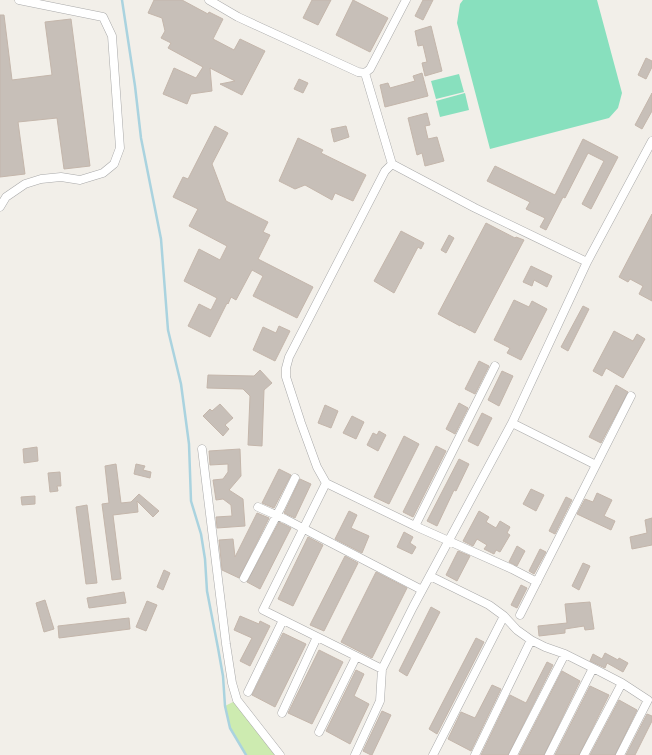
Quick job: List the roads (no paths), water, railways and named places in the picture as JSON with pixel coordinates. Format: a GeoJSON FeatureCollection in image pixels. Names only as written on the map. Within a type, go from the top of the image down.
{"type":"FeatureCollection","features":[{"type":"Feature","properties":{"kind":"street"},"geometry":{"type":"LineString","coordinates":[[0,207],[6,197],[25,184],[42,179],[61,177],[80,180],[102,173],[114,164],[120,148],[112,36],[103,17],[19,0]]}},
{"type":"Feature","properties":{"kind":"street"},"geometry":{"type":"LineString","coordinates":[[209,0],[238,17],[358,72],[365,73],[370,69],[406,0]]}},
{"type":"Feature","properties":{"kind":"street"},"geometry":{"type":"LineString","coordinates":[[365,73],[392,164],[475,208],[587,262]]}},
{"type":"Feature","properties":{"kind":"street"},"geometry":{"type":"LineString","coordinates":[[355,755],[380,701],[382,670],[422,590],[450,541],[512,423],[587,262],[652,141]]}},
{"type":"Feature","properties":{"kind":"street"},"geometry":{"type":"LineString","coordinates":[[392,164],[386,171],[289,357],[286,368],[286,378],[301,423],[317,467],[326,483],[537,582]]}},
{"type":"Feature","properties":{"kind":"street"},"geometry":{"type":"LineString","coordinates":[[415,526],[495,366]]}},
{"type":"Feature","properties":{"kind":"street"},"geometry":{"type":"LineString","coordinates":[[520,615],[631,396]]}},
{"type":"Feature","properties":{"kind":"street"},"geometry":{"type":"LineString","coordinates":[[512,423],[596,465]]}},
{"type":"Feature","properties":{"kind":"street"},"geometry":{"type":"LineString","coordinates":[[202,449],[232,684],[237,700],[280,755]]}},
{"type":"Feature","properties":{"kind":"street"},"geometry":{"type":"LineString","coordinates":[[244,578],[295,478]]}},
{"type":"Feature","properties":{"kind":"street"},"geometry":{"type":"LineString","coordinates":[[326,483],[263,610],[382,670]]}},
{"type":"Feature","properties":{"kind":"street"},"geometry":{"type":"LineString","coordinates":[[258,507],[422,590]]}},
{"type":"Feature","properties":{"kind":"street"},"geometry":{"type":"LineString","coordinates":[[430,576],[489,605],[504,616],[517,630],[530,640],[565,654],[593,668],[622,683],[648,700],[620,755]]}},
{"type":"Feature","properties":{"kind":"street"},"geometry":{"type":"LineString","coordinates":[[433,755],[504,616]]}},
{"type":"Feature","properties":{"kind":"street"},"geometry":{"type":"LineString","coordinates":[[248,692],[282,620]]}},
{"type":"Feature","properties":{"kind":"street"},"geometry":{"type":"LineString","coordinates":[[282,713],[318,637]]}},
{"type":"Feature","properties":{"kind":"street"},"geometry":{"type":"LineString","coordinates":[[475,755],[530,640]]}},
{"type":"Feature","properties":{"kind":"street"},"geometry":{"type":"LineString","coordinates":[[513,755],[565,654]]}},
{"type":"Feature","properties":{"kind":"street"},"geometry":{"type":"LineString","coordinates":[[319,732],[356,657]]}},
{"type":"Feature","properties":{"kind":"street"},"geometry":{"type":"LineString","coordinates":[[549,755],[593,668]]}},
{"type":"Feature","properties":{"kind":"street"},"geometry":{"type":"LineString","coordinates":[[584,755],[622,683]]}},
{"type":"Feature","properties":{"kind":"waterway"},"geometry":{"type":"LineString","coordinates":[[122,0],[141,138],[161,239],[168,330],[181,384],[189,444],[191,501],[201,534],[205,559],[207,591],[223,676],[225,706],[230,728],[246,755]]}}]}
